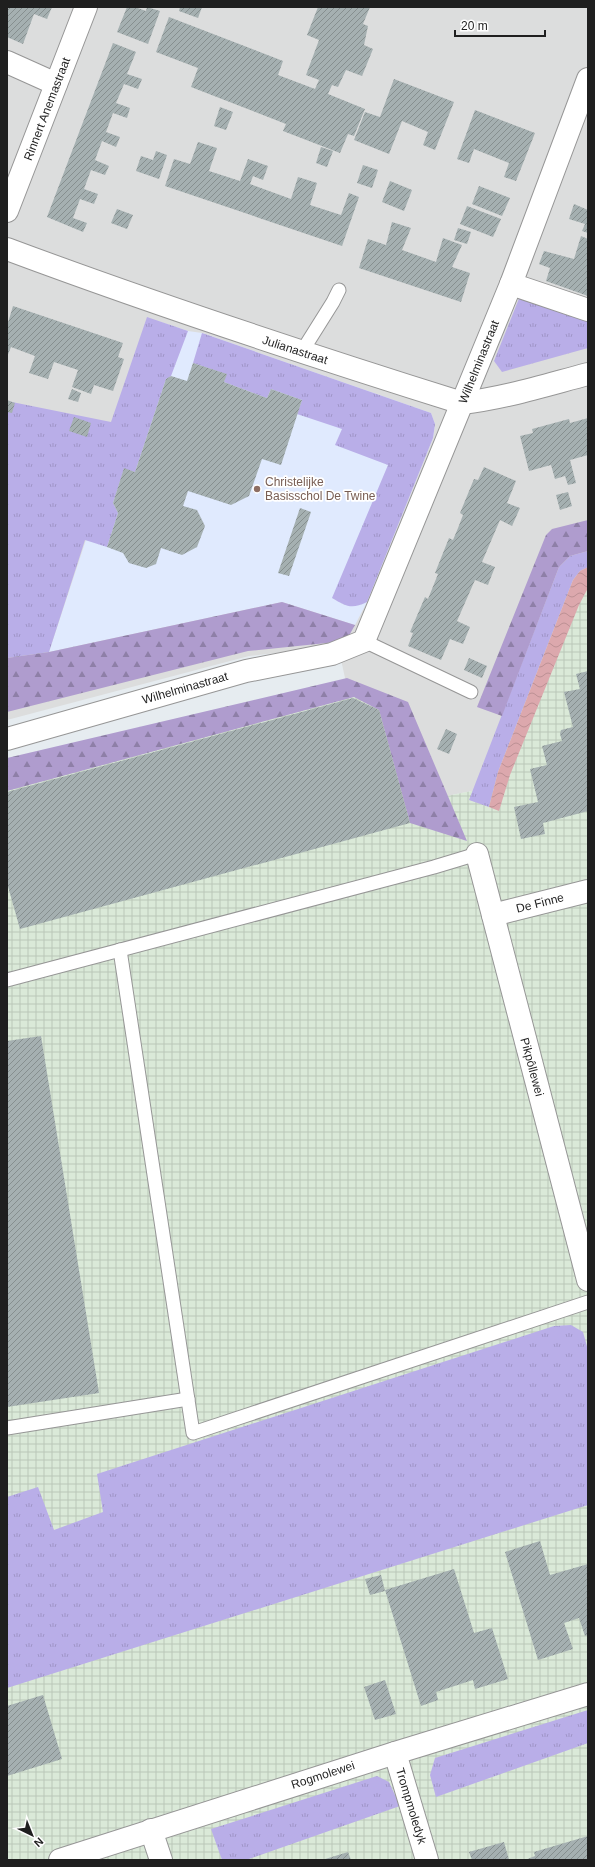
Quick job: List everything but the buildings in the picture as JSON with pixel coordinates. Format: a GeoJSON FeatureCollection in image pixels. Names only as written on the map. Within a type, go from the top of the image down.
{"type":"FeatureCollection","features":[{"type":"Feature","properties":{"kind":"street","name":"Rinnert Anemastraat"},"geometry":{"type":"LineString","coordinates":[[7,211],[86,7]]}},
{"type":"Feature","properties":{"kind":"street"},"geometry":{"type":"LineString","coordinates":[[7,62],[56,84]]}},
{"type":"Feature","properties":{"kind":"street","name":"Wilhelminastraat"},"geometry":{"type":"LineString","coordinates":[[7,739],[246,671],[332,654],[364,641],[511,284],[588,79]]}},
{"type":"Feature","properties":{"kind":"street","name":"Julianastraat"},"geometry":{"type":"LineString","coordinates":[[7,249],[123,292],[301,353],[462,403],[485,401],[588,374]]}},
{"type":"Feature","properties":{"kind":"street"},"geometry":{"type":"LineString","coordinates":[[511,284],[588,310]]}},
{"type":"Feature","properties":{"kind":"street","name":"Pikpôllewei"},"geometry":{"type":"LineString","coordinates":[[477,854],[588,1280]]}},
{"type":"Feature","properties":{"kind":"street","name":"De Finne"},"geometry":{"type":"LineString","coordinates":[[493,915],[588,891]]}},
{"type":"Feature","properties":{"kind":"street","name":"Rogmolewei"},"geometry":{"type":"LineString","coordinates":[[60,1860],[394,1753],[588,1694]]}},
{"type":"Feature","properties":{"kind":"street","name":"Trompmoledyk"},"geometry":{"type":"LineString","coordinates":[[394,1753],[427,1860]]}},
{"type":"Feature","properties":{"kind":"street"},"geometry":{"type":"LineString","coordinates":[[151,1830],[161,1860]]}},
{"type":"Feature","properties":{"kind":"lane"},"geometry":{"type":"LineString","coordinates":[[301,353],[339,290]]}},
{"type":"Feature","properties":{"kind":"lane"},"geometry":{"type":"LineString","coordinates":[[364,641],[471,692]]}},
{"type":"Feature","properties":{"kind":"lane"},"geometry":{"type":"LineString","coordinates":[[7,980],[434,867],[477,854]]}},
{"type":"Feature","properties":{"kind":"lane"},"geometry":{"type":"LineString","coordinates":[[120,950],[193,1433],[588,1302]]}},
{"type":"Feature","properties":{"kind":"lane"},"geometry":{"type":"LineString","coordinates":[[7,1428],[188,1399]]}},
{"type":"Feature","properties":{"kind":"shaded area"},"geometry":{"type":"Polygon","coordinates":[[[7,7],[588,7],[588,578],[501,785],[427,800],[347,687],[338,646],[249,656],[7,720],[7,7]]]}},
{"type":"Feature","properties":{"kind":"shaded area","name":"Christelijke Basisschol De Twine"},"geometry":{"type":"Polygon","coordinates":[[[158,321],[188,331],[202,333],[431,413],[435,424],[433,438],[367,602],[355,625],[282,602],[49,652],[158,321]]]}},
{"type":"Feature","properties":{"kind":"shaded area"},"geometry":{"type":"Polygon","coordinates":[[[588,578],[588,1860],[7,1860],[7,776],[347,687],[395,706],[427,800],[501,785],[588,578]]]}},
{"type":"Feature","properties":{"kind":"green space"},"geometry":{"type":"Polygon","coordinates":[[[522,291],[588,315],[588,348],[502,372],[494,361],[522,291]]]}},
{"type":"Feature","properties":{"kind":"green space"},"geometry":{"type":"Polygon","coordinates":[[[147,317],[188,331],[171,376],[166,379],[135,472],[124,469],[113,503],[118,513],[107,547],[85,540],[49,652],[7,658],[7,401],[111,422],[147,317]]]}},
{"type":"Feature","properties":{"kind":"green space"},"geometry":{"type":"Polygon","coordinates":[[[202,333],[431,413],[435,424],[433,438],[367,602],[357,606],[349,606],[332,598],[388,465],[335,445],[342,429],[297,414],[302,400],[271,389],[267,398],[224,382],[226,374],[193,363],[202,333]]]}},
{"type":"Feature","properties":{"kind":"green space"},"geometry":{"type":"Polygon","coordinates":[[[588,520],[588,551],[570,556],[559,567],[502,716],[477,707],[546,535],[552,529],[588,520]]]}},
{"type":"Feature","properties":{"kind":"green space"},"geometry":{"type":"Polygon","coordinates":[[[588,551],[588,567],[580,571],[573,580],[498,772],[489,807],[469,800],[559,567],[570,556],[588,551]]]}},
{"type":"Feature","properties":{"kind":"green space"},"geometry":{"type":"Polygon","coordinates":[[[282,602],[355,625],[346,641],[248,651],[7,712],[7,658],[49,652],[282,602]]]}},
{"type":"Feature","properties":{"kind":"green space"},"geometry":{"type":"Polygon","coordinates":[[[347,678],[408,702],[467,841],[410,823],[379,710],[354,697],[7,791],[7,758],[347,678]]]}},
{"type":"Feature","properties":{"kind":"green space"},"geometry":{"type":"Polygon","coordinates":[[[571,1325],[583,1332],[588,1350],[588,1505],[7,1688],[7,1497],[38,1487],[54,1530],[103,1512],[97,1474],[554,1326],[571,1325]]]}},
{"type":"Feature","properties":{"kind":"green space"},"geometry":{"type":"Polygon","coordinates":[[[588,1710],[588,1743],[436,1797],[430,1775],[435,1758],[588,1710]]]}},
{"type":"Feature","properties":{"kind":"green space"},"geometry":{"type":"Polygon","coordinates":[[[377,1776],[389,1782],[400,1806],[246,1860],[222,1860],[211,1829],[377,1776]]]}},
{"type":"Feature","properties":{"kind":"water"},"geometry":{"type":"Polygon","coordinates":[[[588,567],[588,588],[579,605],[510,775],[499,811],[489,807],[498,772],[573,580],[580,571],[588,567]]]}},
{"type":"Feature","properties":{"kind":"place","name":"Christelijke Basisschol De Twine"},"geometry":{"type":"Point","coordinates":[257,489]}}]}
